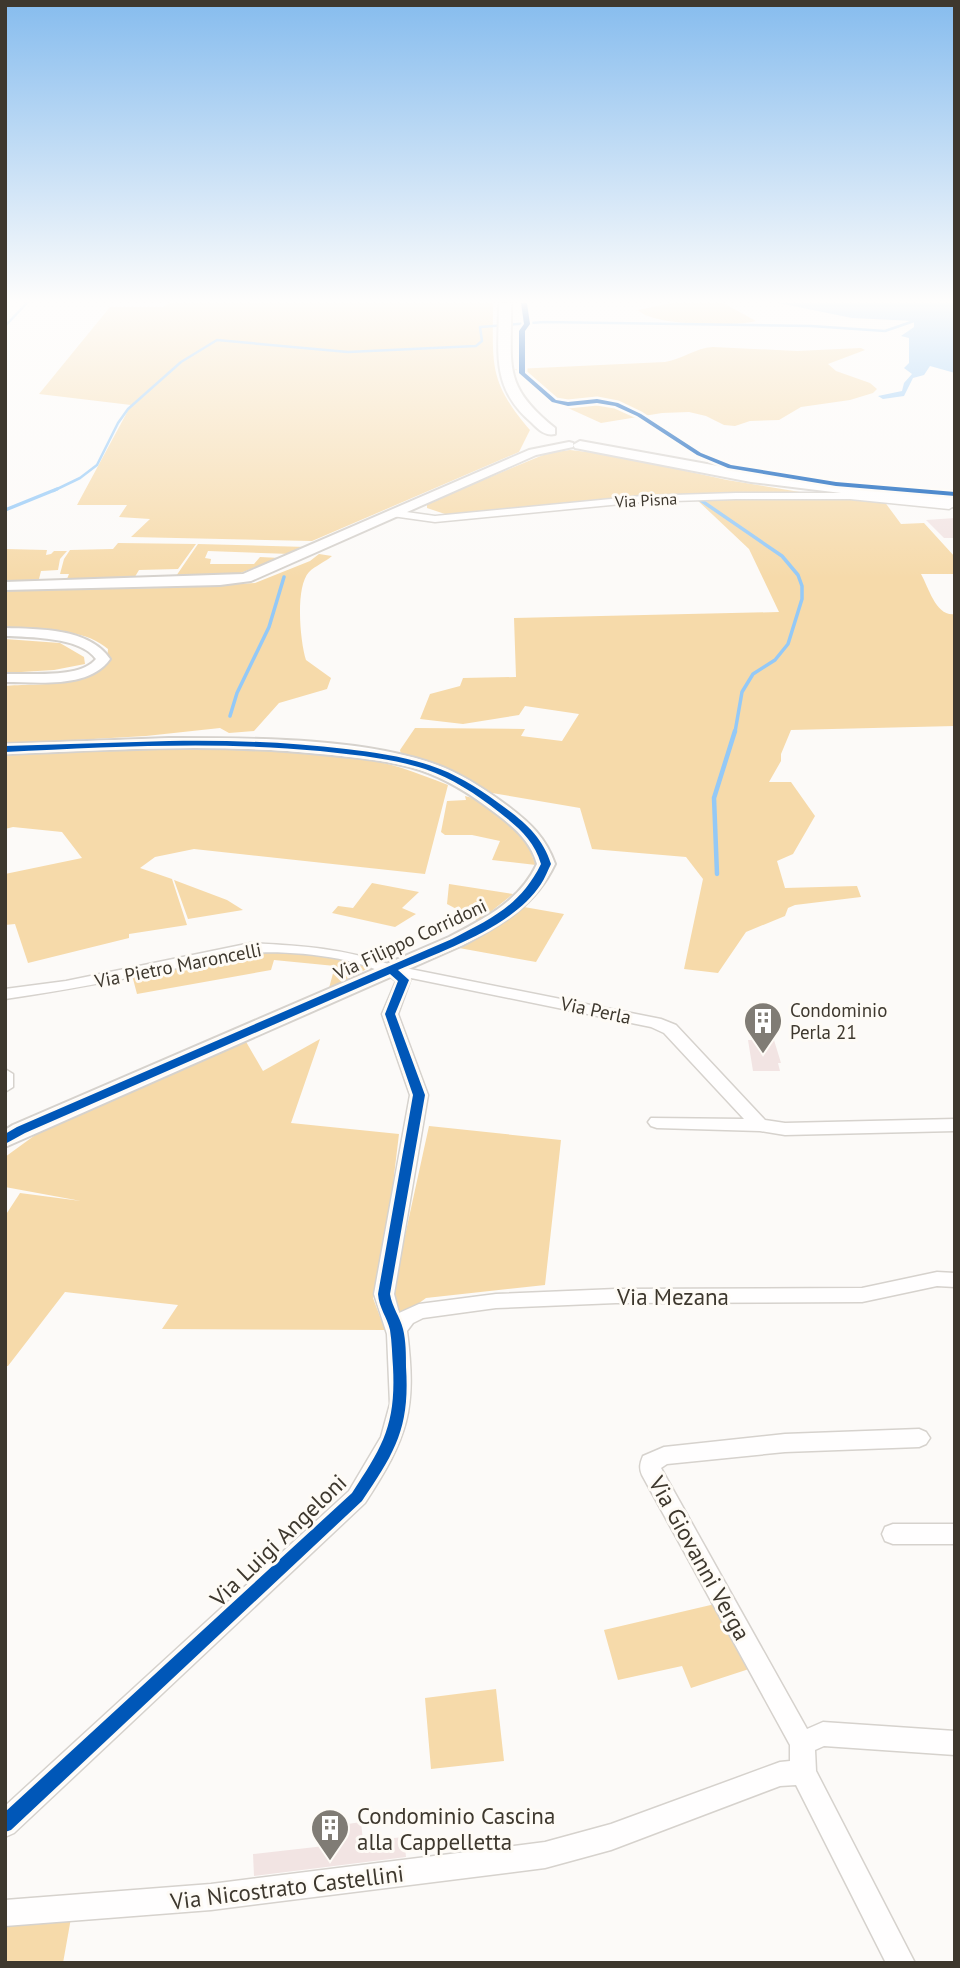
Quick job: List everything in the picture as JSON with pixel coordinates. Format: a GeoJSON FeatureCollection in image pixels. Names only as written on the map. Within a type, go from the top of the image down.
{"type":"FeatureCollection","features":[{"type":"Feature","properties":{"kind":"main road"},"geometry":{"type":"LineString","coordinates":[[516,395],[526,410],[557,431],[555,443],[583,439],[689,465],[810,486],[930,496],[955,504]]}},
{"type":"Feature","properties":{"kind":"street"},"geometry":{"type":"LineString","coordinates":[[533,452],[557,431]]}},
{"type":"Feature","properties":{"kind":"street"},"geometry":{"type":"LineString","coordinates":[[5,586],[233,580],[257,573],[533,452],[583,439]]}},
{"type":"Feature","properties":{"kind":"street"},"geometry":{"type":"LineString","coordinates":[[930,496],[955,494]]}},
{"type":"Feature","properties":{"kind":"street","name":"Via Pisna"},"geometry":{"type":"LineString","coordinates":[[392,513],[422,519],[443,518],[642,499],[850,496],[955,504]]}},
{"type":"Feature","properties":{"kind":"street","name":"Via Pisna"},"geometry":{"type":"LineString","coordinates":[[411,504],[443,518]]}},
{"type":"Feature","properties":{"kind":"street"},"geometry":{"type":"LineString","coordinates":[[5,632],[80,642],[96,648],[103,659],[99,667],[79,674],[5,678]]}},
{"type":"Feature","properties":{"kind":"street","name":"Via Filippo Corridoni"},"geometry":{"type":"LineString","coordinates":[[5,749],[244,743],[294,745],[388,757],[428,768],[460,782],[525,827],[541,845],[546,864],[537,883],[520,902],[496,920],[392,970],[21,1130],[5,1140]]}},
{"type":"Feature","properties":{"kind":"street","name":"Via Pietro Maroncelli"},"geometry":{"type":"LineString","coordinates":[[5,994],[66,986],[251,948],[324,952],[353,957],[392,970]]}},
{"type":"Feature","properties":{"kind":"street","name":"Via Perla"},"geometry":{"type":"LineString","coordinates":[[392,970],[655,1023],[670,1029],[760,1125]]}},
{"type":"Feature","properties":{"kind":"street","name":"Via Luigi Angeloni"},"geometry":{"type":"LineString","coordinates":[[5,1824],[357,1497],[384,1457],[396,1433],[402,1408],[397,1329],[384,1307],[384,1294],[419,1095],[390,1014],[404,980],[392,970]]}},
{"type":"Feature","properties":{"kind":"street"},"geometry":{"type":"LineString","coordinates":[[5,1074],[5,1087]]}},
{"type":"Feature","properties":{"kind":"street"},"geometry":{"type":"LineString","coordinates":[[657,1122],[760,1125],[785,1129],[955,1125]]}},
{"type":"Feature","properties":{"kind":"street","name":"Via Mezana"},"geometry":{"type":"LineString","coordinates":[[397,1329],[406,1318],[419,1311],[496,1301],[616,1296],[862,1295],[937,1279],[955,1280]]}},
{"type":"Feature","properties":{"kind":"street","name":"Via Giovanni Verga"},"geometry":{"type":"LineString","coordinates":[[803,1773],[802,1742],[650,1469],[651,1462],[664,1456],[785,1443],[919,1438]]}},
{"type":"Feature","properties":{"kind":"street"},"geometry":{"type":"LineString","coordinates":[[893,1534],[955,1534]]}},
{"type":"Feature","properties":{"kind":"street"},"geometry":{"type":"LineString","coordinates":[[802,1742],[823,1734],[955,1743]]}},
{"type":"Feature","properties":{"kind":"street"},"geometry":{"type":"LineString","coordinates":[[803,1773],[896,1962]]}},
{"type":"Feature","properties":{"kind":"street","name":"Via Nicostrato Castellini"},"geometry":{"type":"LineString","coordinates":[[5,1913],[211,1897],[545,1855],[611,1837],[780,1774],[803,1773]]}},
{"type":"Feature","properties":{"kind":"shaded area"},"geometry":{"type":"Polygon","coordinates":[[[46,395],[505,395],[530,430],[519,452],[312,541],[131,537],[150,519],[119,517],[127,505],[77,505],[131,405],[46,395]]]}},
{"type":"Feature","properties":{"kind":"shaded area"},"geometry":{"type":"Polygon","coordinates":[[[543,395],[867,395],[801,407],[779,420],[750,421],[735,426],[724,425],[706,416],[689,412],[662,413],[601,423],[543,395]]]}},
{"type":"Feature","properties":{"kind":"shaded area"},"geometry":{"type":"Polygon","coordinates":[[[570,450],[613,455],[801,494],[629,497],[463,514],[445,514],[427,508],[427,503],[548,453],[570,450]]]}},
{"type":"Feature","properties":{"kind":"shaded area"},"geometry":{"type":"Polygon","coordinates":[[[845,498],[884,501],[901,524],[924,523],[955,557],[955,574],[921,574],[938,606],[948,614],[955,614],[955,726],[791,730],[781,754],[781,761],[769,782],[791,782],[815,816],[793,854],[777,861],[785,888],[857,886],[861,897],[795,905],[788,908],[785,916],[746,932],[718,973],[684,969],[703,879],[686,857],[592,849],[580,808],[486,792],[401,755],[400,750],[415,728],[525,729],[521,736],[562,741],[579,714],[525,706],[519,715],[463,724],[420,719],[430,694],[460,686],[463,678],[516,677],[514,618],[779,612],[749,549],[696,499],[845,498]]]}},
{"type":"Feature","properties":{"kind":"shaded area"},"geometry":{"type":"Polygon","coordinates":[[[118,543],[196,544],[178,569],[139,570],[133,580],[71,581],[67,579],[69,574],[60,574],[70,550],[113,549],[118,543]]]}},
{"type":"Feature","properties":{"kind":"shaded area"},"geometry":{"type":"Polygon","coordinates":[[[198,544],[307,547],[290,554],[208,551],[205,558],[211,559],[210,564],[254,564],[260,557],[280,558],[230,577],[174,579],[198,544]]]}},
{"type":"Feature","properties":{"kind":"shaded area"},"geometry":{"type":"Polygon","coordinates":[[[5,549],[47,550],[46,555],[54,551],[67,551],[60,559],[58,570],[41,571],[38,583],[5,583],[5,549]]]}},
{"type":"Feature","properties":{"kind":"shaded area"},"geometry":{"type":"Polygon","coordinates":[[[319,554],[332,556],[311,570],[305,579],[300,601],[301,628],[306,660],[331,678],[327,689],[279,703],[254,731],[229,733],[220,728],[146,736],[5,744],[5,686],[51,684],[83,678],[96,672],[105,662],[108,649],[86,636],[73,633],[5,630],[5,590],[166,588],[255,583],[310,561],[319,554]]]}},
{"type":"Feature","properties":{"kind":"shaded area"},"geometry":{"type":"Polygon","coordinates":[[[5,639],[60,643],[84,657],[85,664],[54,670],[5,673],[5,639]]]}},
{"type":"Feature","properties":{"kind":"shaded area"},"geometry":{"type":"Polygon","coordinates":[[[192,747],[298,750],[351,756],[402,768],[448,785],[425,874],[194,849],[155,857],[140,868],[172,879],[187,925],[129,934],[129,938],[28,963],[15,924],[5,925],[5,874],[82,858],[62,832],[13,827],[5,829],[5,754],[192,747]]]}},
{"type":"Feature","properties":{"kind":"shaded area"},"geometry":{"type":"Polygon","coordinates":[[[465,796],[489,807],[512,827],[526,842],[536,865],[492,860],[500,841],[472,835],[445,835],[441,832],[447,801],[466,800],[465,796]]]}},
{"type":"Feature","properties":{"kind":"shaded area"},"geometry":{"type":"Polygon","coordinates":[[[174,880],[227,900],[243,910],[188,919],[174,880]]]}},
{"type":"Feature","properties":{"kind":"shaded area"},"geometry":{"type":"Polygon","coordinates":[[[372,883],[419,892],[402,908],[416,914],[395,927],[332,913],[338,906],[353,908],[372,883]]]}},
{"type":"Feature","properties":{"kind":"shaded area"},"geometry":{"type":"Polygon","coordinates":[[[449,884],[513,894],[479,921],[447,904],[449,884]]]}},
{"type":"Feature","properties":{"kind":"shaded area"},"geometry":{"type":"Polygon","coordinates":[[[524,907],[564,914],[536,962],[459,948],[505,921],[524,907]]]}},
{"type":"Feature","properties":{"kind":"shaded area"},"geometry":{"type":"Polygon","coordinates":[[[255,950],[344,957],[371,967],[329,988],[335,966],[274,960],[271,970],[137,994],[132,975],[255,950]]]}},
{"type":"Feature","properties":{"kind":"shaded area"},"geometry":{"type":"Polygon","coordinates":[[[320,1039],[291,1123],[399,1134],[382,1276],[373,1298],[385,1330],[162,1329],[178,1305],[65,1292],[8,1366],[5,1366],[5,1216],[20,1193],[81,1201],[5,1187],[5,1157],[38,1133],[245,1040],[263,1071],[320,1039]]]}},
{"type":"Feature","properties":{"kind":"shaded area"},"geometry":{"type":"Polygon","coordinates":[[[429,1126],[561,1140],[545,1285],[426,1298],[407,1312],[395,1311],[392,1295],[429,1126]]]}},
{"type":"Feature","properties":{"kind":"shaded area"},"geometry":{"type":"Polygon","coordinates":[[[715,1604],[749,1669],[691,1688],[682,1666],[618,1680],[604,1630],[715,1604]]]}},
{"type":"Feature","properties":{"kind":"shaded area"},"geometry":{"type":"Polygon","coordinates":[[[496,1689],[504,1761],[431,1769],[425,1698],[496,1689]]]}},
{"type":"Feature","properties":{"kind":"shaded area"},"geometry":{"type":"Polygon","coordinates":[[[71,1918],[63,1963],[5,1963],[5,1923],[71,1918]]]}},
{"type":"Feature","properties":{"kind":"water"},"geometry":{"type":"Polygon","coordinates":[[[884,395],[905,395],[883,399],[878,396],[884,395]]]}},
{"type":"Feature","properties":{"kind":"building"},"geometry":{"type":"Polygon","coordinates":[[[955,518],[955,538],[944,538],[926,520],[955,518]]]}},
{"type":"Feature","properties":{"kind":"building","name":"Condominio Perla 21"},"geometry":{"type":"Polygon","coordinates":[[[748,1040],[774,1040],[781,1063],[778,1063],[780,1071],[753,1071],[748,1040]]]}},
{"type":"Feature","properties":{"kind":"building","name":"Condominio Cascina alla Cappelletta"},"geometry":{"type":"Polygon","coordinates":[[[361,1822],[363,1841],[404,1837],[406,1857],[254,1876],[253,1854],[342,1844],[341,1825],[361,1822]]]}},
{"type":"Feature","properties":{"kind":"waterway"},"geometry":{"type":"LineString","coordinates":[[53,491],[80,478],[97,465],[118,423],[128,409],[144,395]]}},
{"type":"Feature","properties":{"kind":"waterway"},"geometry":{"type":"LineString","coordinates":[[5,510],[57,489]]}},
{"type":"Feature","properties":{"kind":"waterway"},"geometry":{"type":"LineString","coordinates":[[699,499],[782,556],[798,575],[802,586],[802,599],[788,644],[775,660],[753,674],[742,692],[735,732]]}},
{"type":"Feature","properties":{"kind":"waterway"},"geometry":{"type":"LineString","coordinates":[[230,716],[237,693],[269,627],[284,577]]}},
{"type":"Feature","properties":{"kind":"waterway"},"geometry":{"type":"LineString","coordinates":[[717,874],[714,798],[735,731]]}},
{"type":"Feature","properties":{"kind":"cycle path"},"geometry":{"type":"LineString","coordinates":[[547,395],[554,401],[568,404],[597,401],[616,404],[639,415],[699,454],[730,467],[836,484],[955,494]]}},
{"type":"Feature","properties":{"kind":"cycle path"},"geometry":{"type":"LineString","coordinates":[[5,749],[210,743],[292,746],[381,756],[427,767],[466,785],[529,832],[539,846],[546,864],[537,883],[520,902],[496,920],[456,941],[21,1130],[5,1140]]}},
{"type":"Feature","properties":{"kind":"cycle path"},"geometry":{"type":"LineString","coordinates":[[5,1824],[357,1497],[384,1455],[397,1421],[401,1384],[396,1328],[386,1306],[384,1294],[419,1095],[390,1014],[404,980],[392,970]]}},
{"type":"Feature","properties":{"kind":"place","name":"Condominio Perla 21"},"geometry":{"type":"Point","coordinates":[763,1055]}},
{"type":"Feature","properties":{"kind":"place","name":"Condominio Cascina alla Cappelletta"},"geometry":{"type":"Point","coordinates":[330,1862]}}]}
